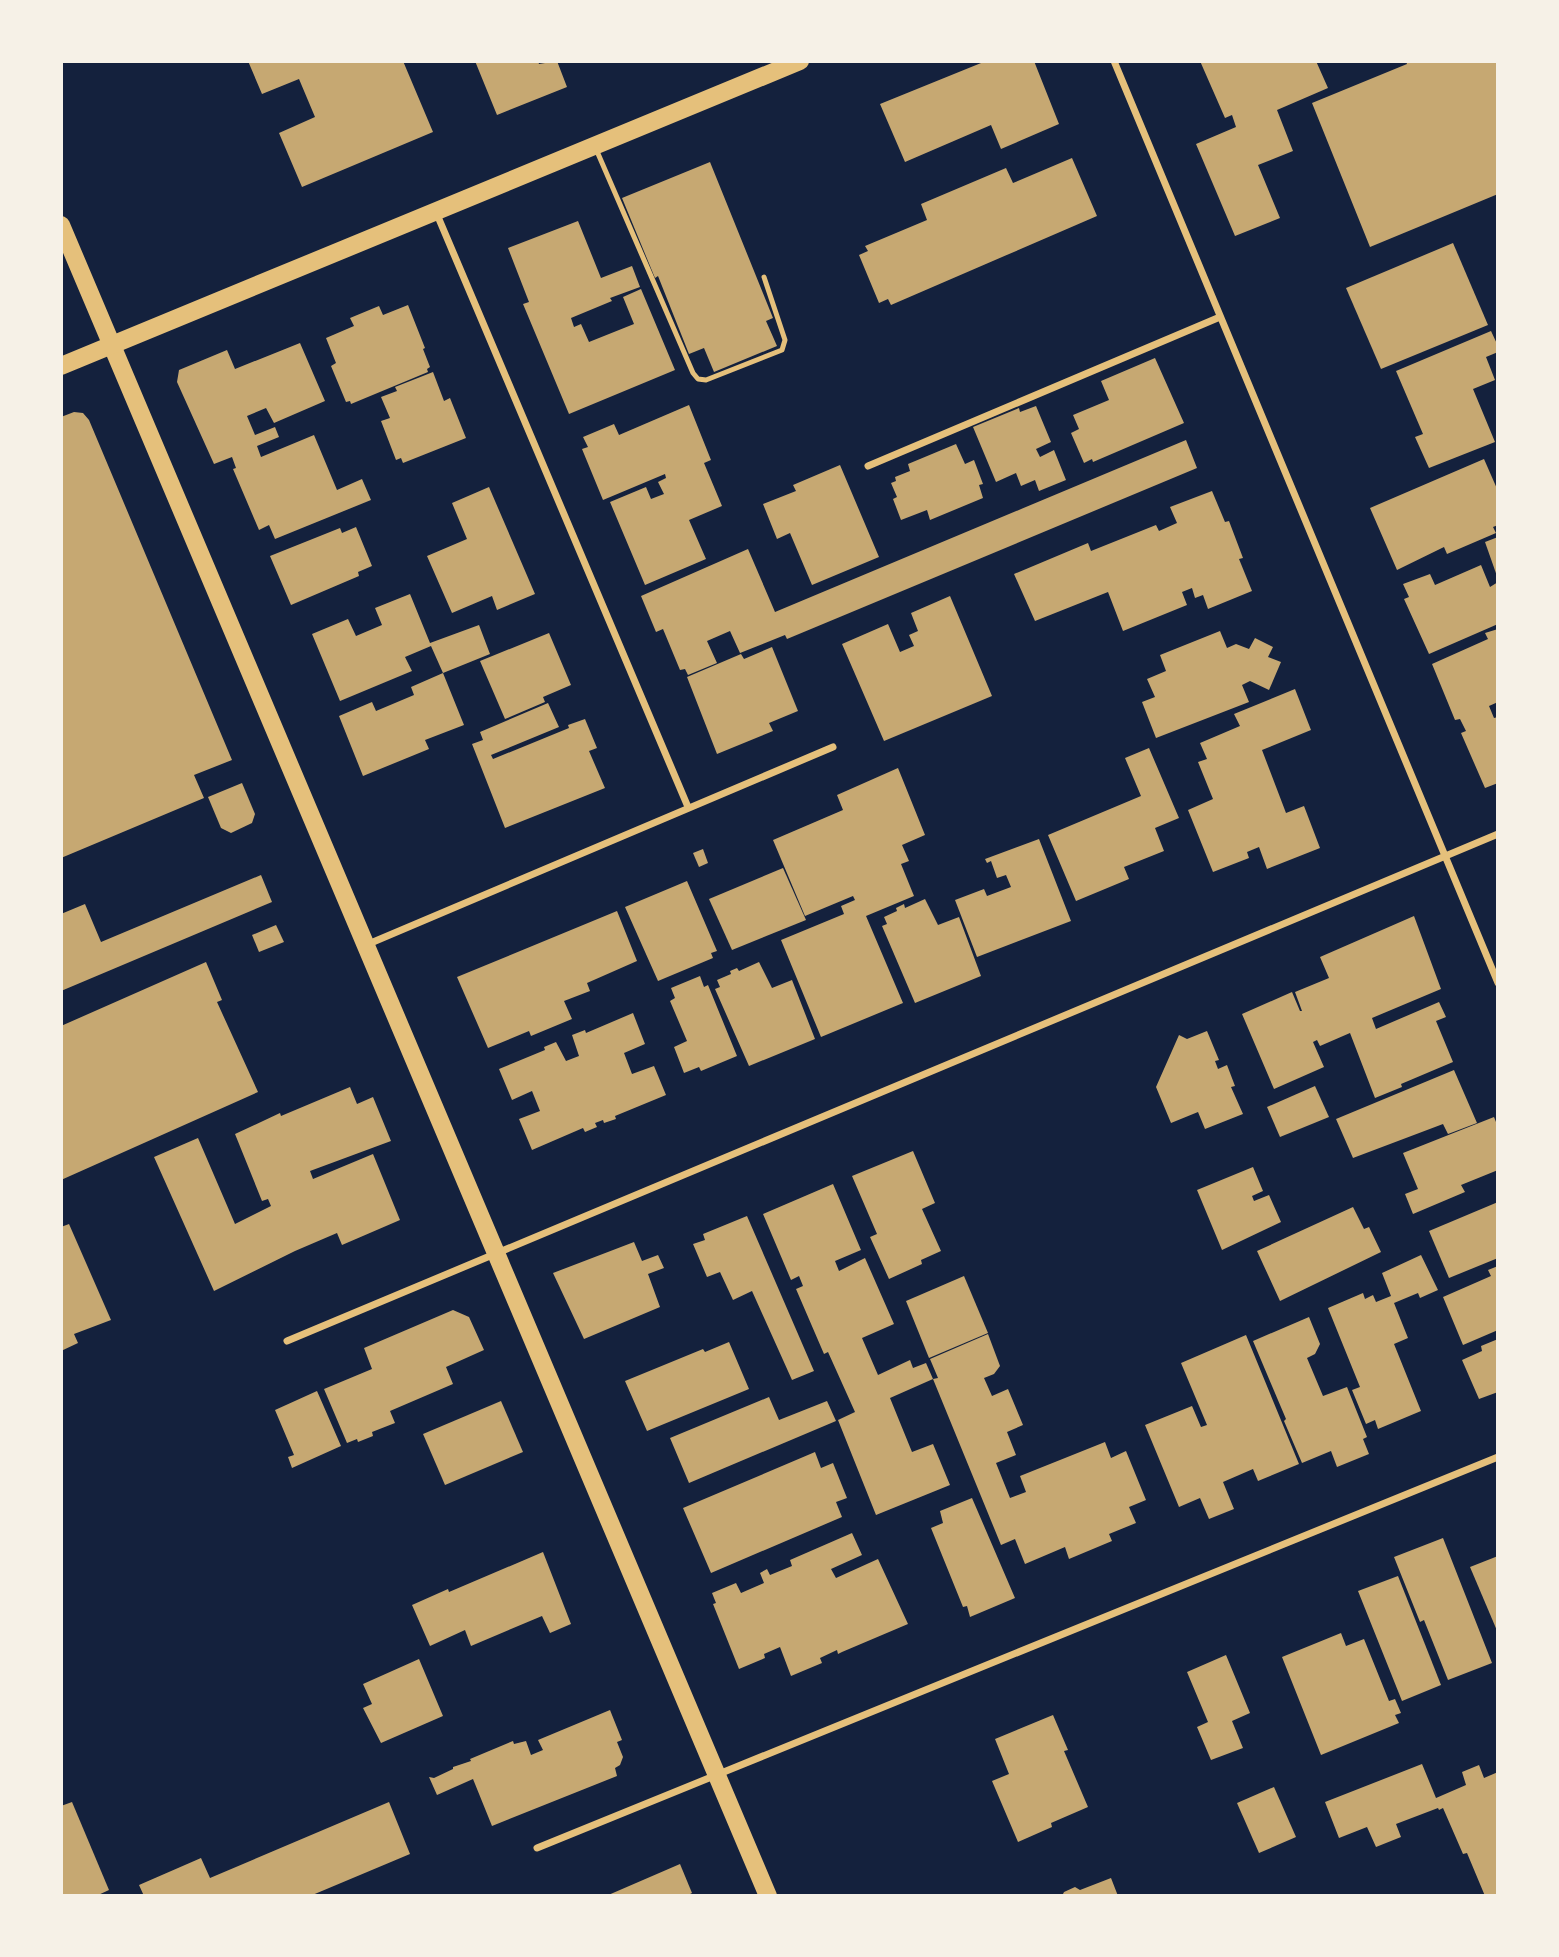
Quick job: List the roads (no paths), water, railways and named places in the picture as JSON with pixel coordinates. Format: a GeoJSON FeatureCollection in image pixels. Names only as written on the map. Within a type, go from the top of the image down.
{"type":"FeatureCollection","features":[{"type":"Feature","properties":{"kind":"main road"},"geometry":{"type":"LineString","coordinates":[[61,366],[800,61]]}},
{"type":"Feature","properties":{"kind":"main road"},"geometry":{"type":"LineString","coordinates":[[61,225],[768,1896]]}},
{"type":"Feature","properties":{"kind":"street"},"geometry":{"type":"LineString","coordinates":[[1114,61],[1498,983]]}},
{"type":"Feature","properties":{"kind":"street"},"geometry":{"type":"LineString","coordinates":[[436,211],[688,807]]}},
{"type":"Feature","properties":{"kind":"street"},"geometry":{"type":"LineString","coordinates":[[868,466],[1220,317]]}},
{"type":"Feature","properties":{"kind":"street"},"geometry":{"type":"LineString","coordinates":[[365,945],[833,747]]}},
{"type":"Feature","properties":{"kind":"street"},"geometry":{"type":"LineString","coordinates":[[286,1340],[1498,834]]}},
{"type":"Feature","properties":{"kind":"street"},"geometry":{"type":"LineString","coordinates":[[537,1848],[1498,1457]]}},
{"type":"Feature","properties":{"kind":"lane"},"geometry":{"type":"LineString","coordinates":[[595,146],[693,373],[698,379],[706,380],[782,350],[785,340],[764,277]]}}]}
